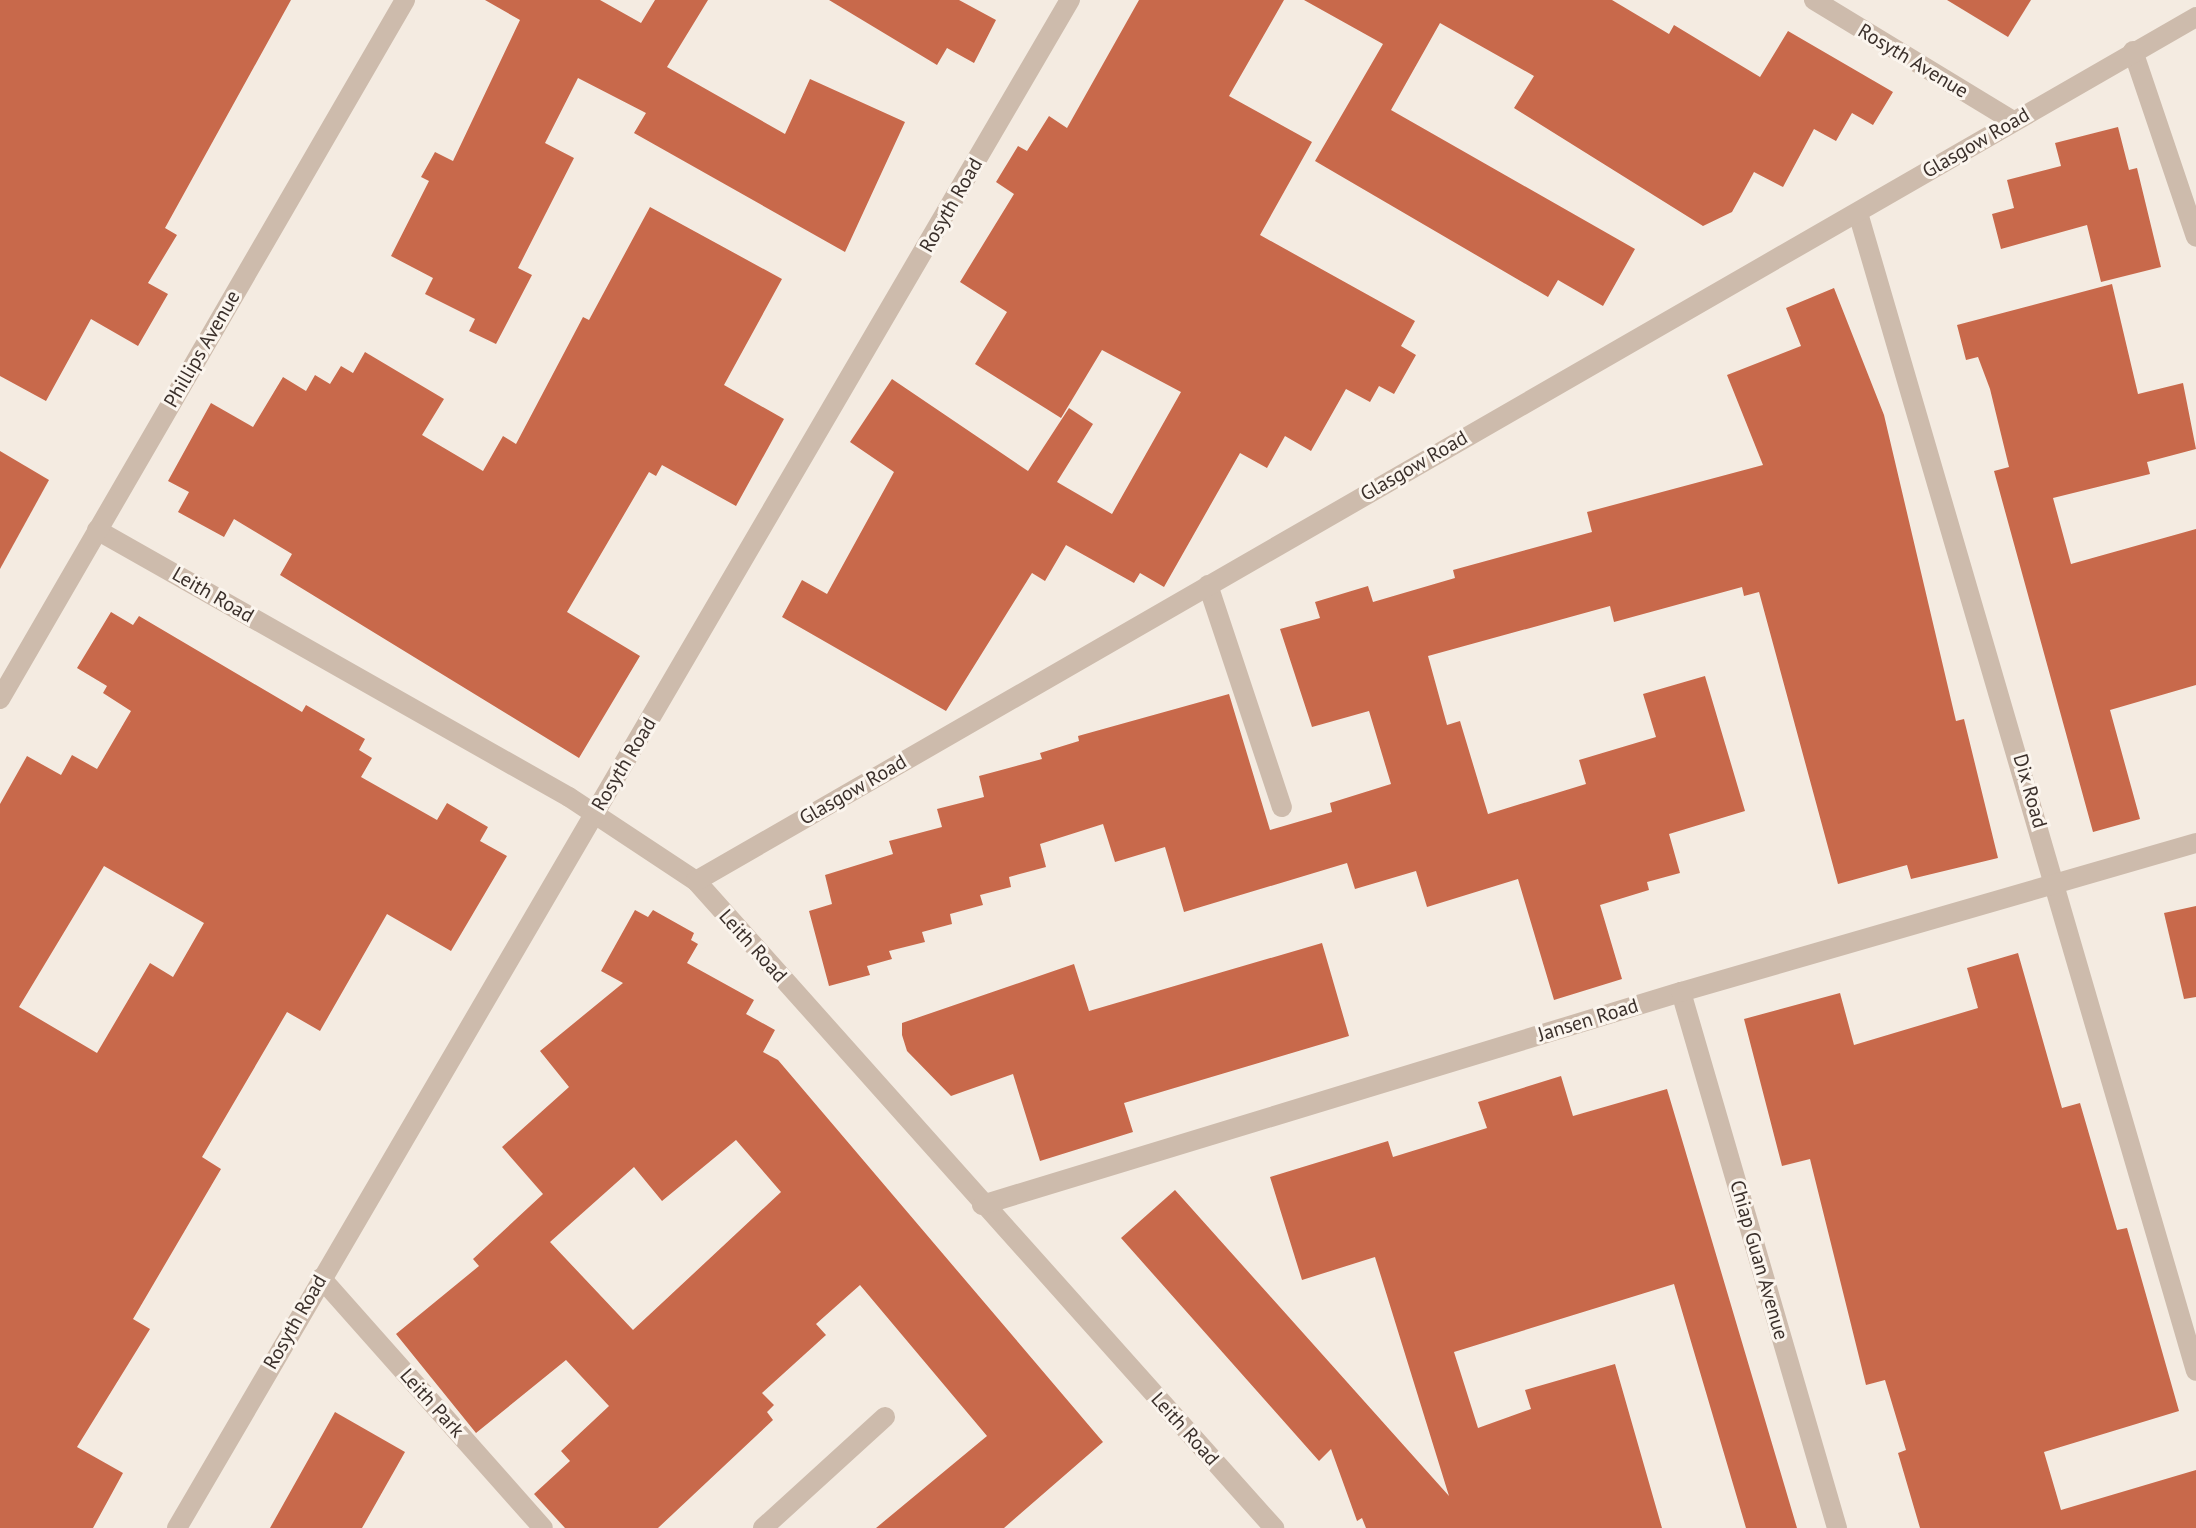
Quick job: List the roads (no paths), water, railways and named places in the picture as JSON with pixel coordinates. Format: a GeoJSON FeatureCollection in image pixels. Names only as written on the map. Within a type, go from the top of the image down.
{"type":"FeatureCollection","features":[{"type":"Feature","properties":{"kind":"street","name":"Phillips Avenue"},"geometry":{"type":"LineString","coordinates":[[0,699],[405,0]]}},
{"type":"Feature","properties":{"kind":"street","name":"Rosyth Road"},"geometry":{"type":"LineString","coordinates":[[177,1528],[1070,0]]}},
{"type":"Feature","properties":{"kind":"street","name":"Rosyth Avenue"},"geometry":{"type":"LineString","coordinates":[[1814,0],[2013,121]]}},
{"type":"Feature","properties":{"kind":"street","name":"Glasgow Road"},"geometry":{"type":"LineString","coordinates":[[696,881],[2196,17]]}},
{"type":"Feature","properties":{"kind":"street"},"geometry":{"type":"LineString","coordinates":[[2133,51],[2196,237]]}},
{"type":"Feature","properties":{"kind":"street","name":"Dix Road"},"geometry":{"type":"LineString","coordinates":[[1858,213],[2058,885],[2196,1371]]}},
{"type":"Feature","properties":{"kind":"street","name":"Leith Road"},"geometry":{"type":"LineString","coordinates":[[97,530],[594,813],[696,881],[982,1205],[1274,1528]]}},
{"type":"Feature","properties":{"kind":"street"},"geometry":{"type":"LineString","coordinates":[[1208,585],[1282,807]]}},
{"type":"Feature","properties":{"kind":"street","name":"Jansen Road"},"geometry":{"type":"LineString","coordinates":[[982,1205],[1681,992],[2196,843]]}},
{"type":"Feature","properties":{"kind":"street","name":"Chiap Guan Avenue"},"geometry":{"type":"LineString","coordinates":[[1681,992],[1837,1528]]}},
{"type":"Feature","properties":{"kind":"street","name":"Leith Park"},"geometry":{"type":"LineString","coordinates":[[321,1278],[543,1528]]}},
{"type":"Feature","properties":{"kind":"street"},"geometry":{"type":"LineString","coordinates":[[763,1528],[885,1417]]}}]}
